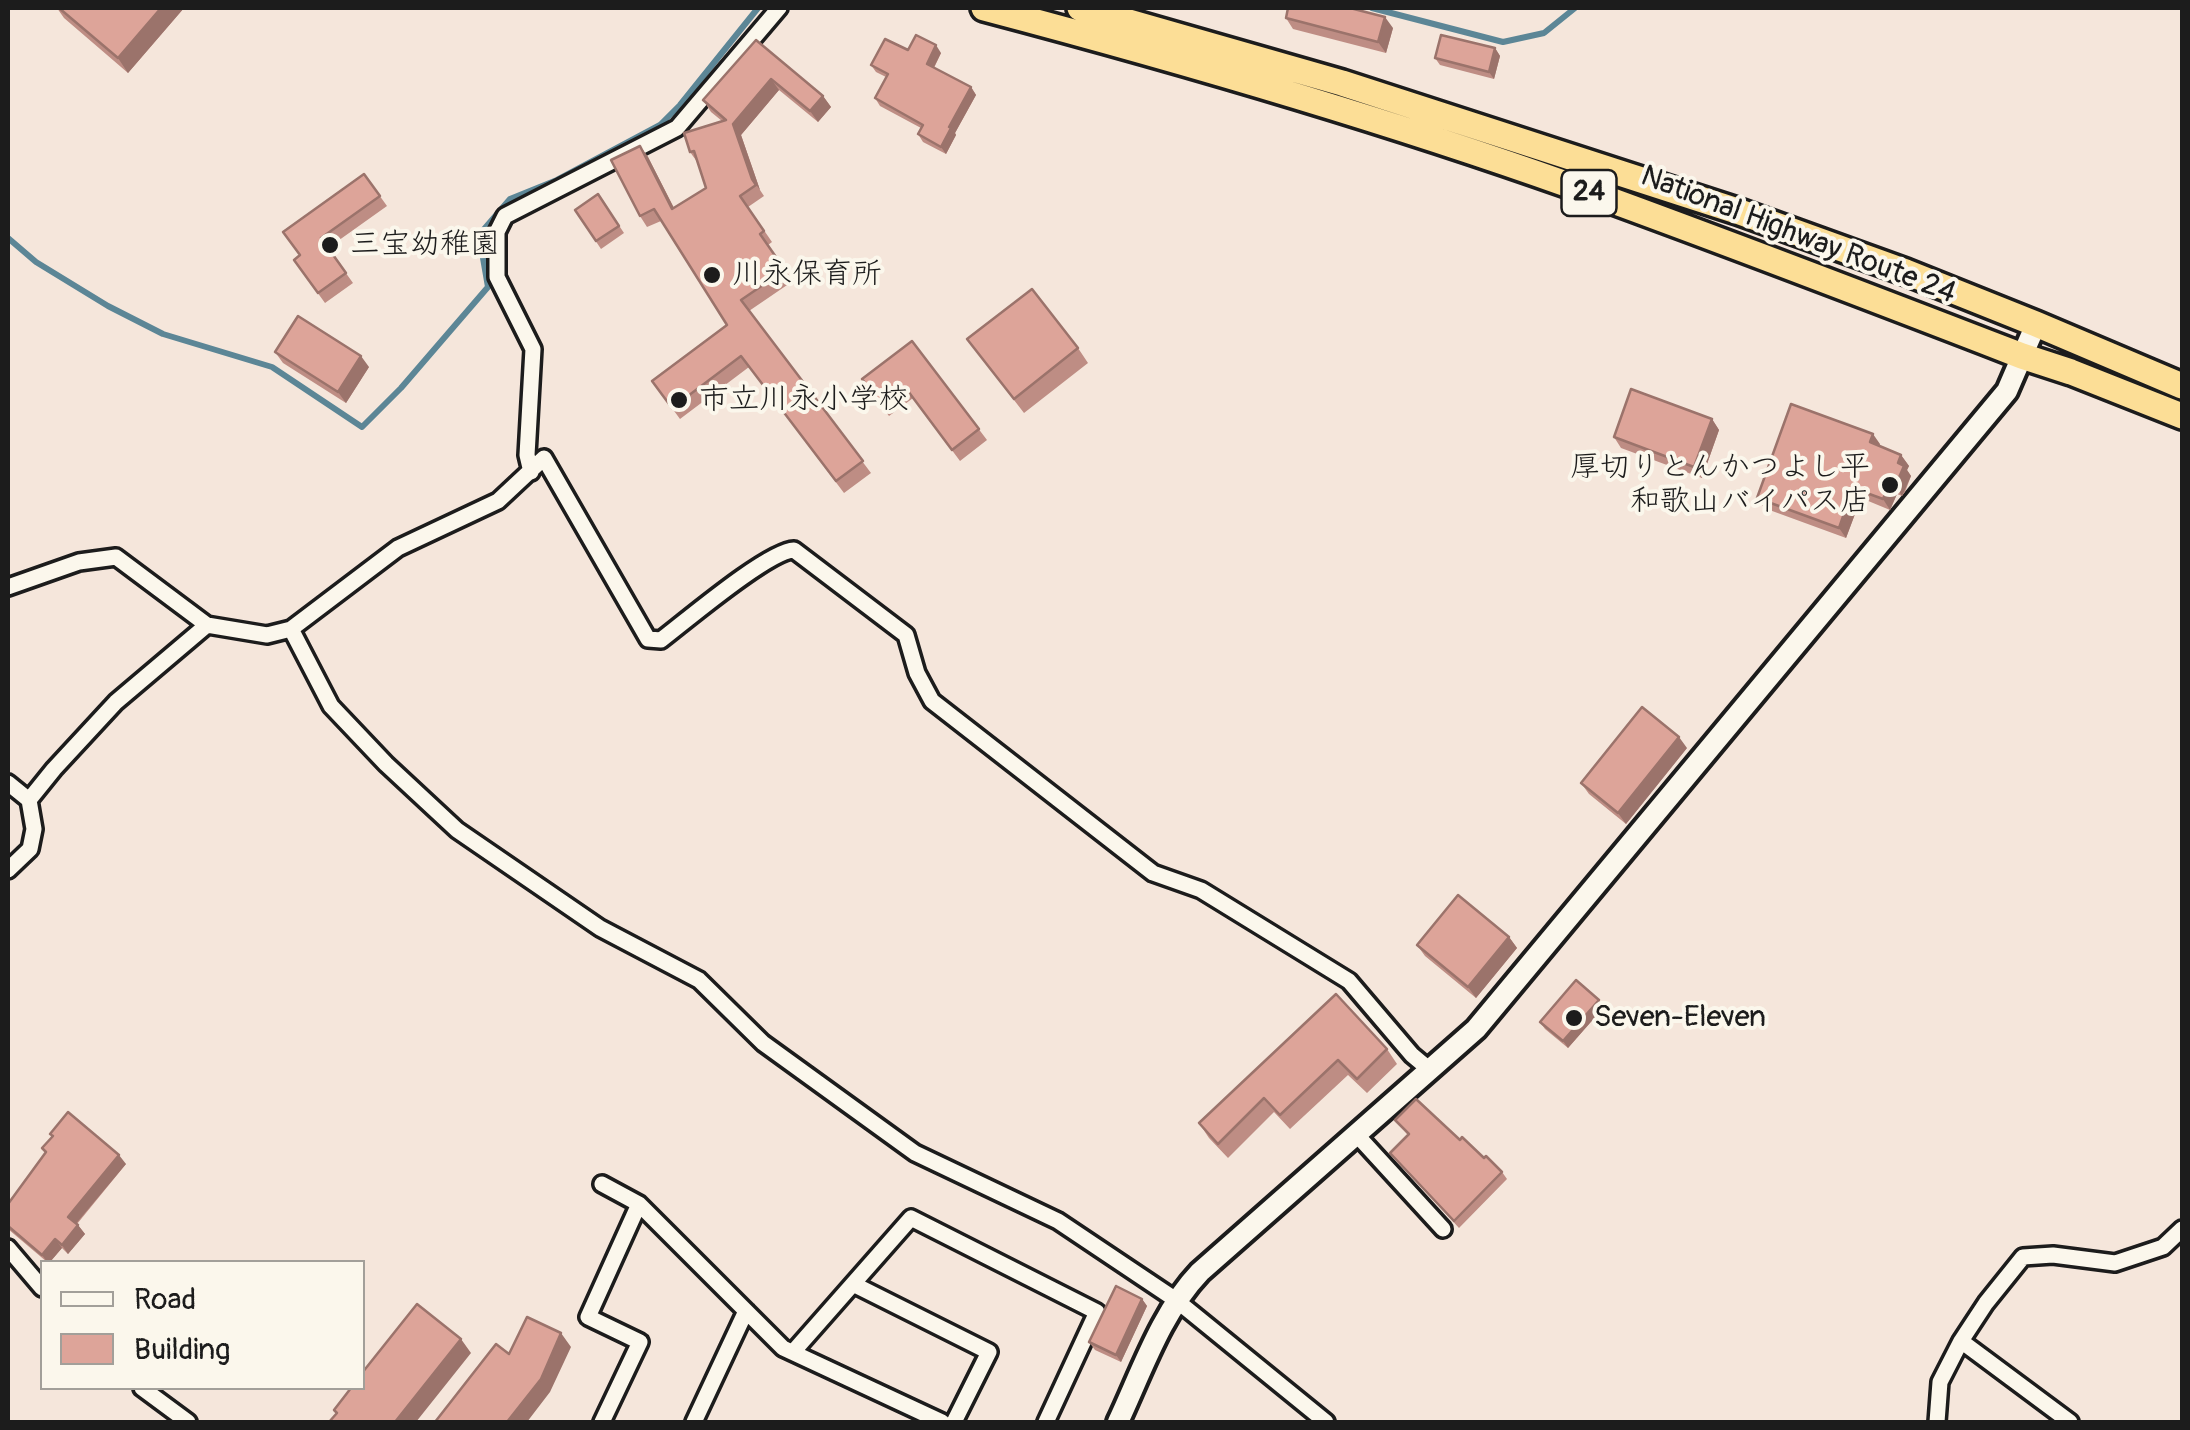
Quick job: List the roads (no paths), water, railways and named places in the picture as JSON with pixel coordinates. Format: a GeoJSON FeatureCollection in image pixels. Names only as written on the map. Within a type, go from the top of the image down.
{"type":"FeatureCollection","features":[{"type":"Feature","properties":{"kind":"highway","name":"National Highway Route 24"},"geometry":{"type":"LineString","coordinates":[[984,8],[1154,53],[1497,161],[2182,416]]}},
{"type":"Feature","properties":{"kind":"highway","name":"National Highway Route 24"},"geometry":{"type":"LineString","coordinates":[[1080,8],[1342,83],[1737,211],[1906,272],[2182,386]]}},
{"type":"Feature","properties":{"kind":"street"},"geometry":{"type":"LineString","coordinates":[[531,472],[528,455],[532,348],[497,277],[497,232],[505,216],[677,128],[778,8]]}},
{"type":"Feature","properties":{"kind":"street"},"geometry":{"type":"LineString","coordinates":[[1118,1422],[1176,1300],[1200,1272],[1476,1028],[2007,390],[2036,324]]}},
{"type":"Feature","properties":{"kind":"street"},"geometry":{"type":"LineString","coordinates":[[8,587],[79,562],[116,558],[207,625],[267,635],[290,629],[398,548],[498,501],[544,458],[648,638],[661,640],[783,550],[794,550],[906,636],[917,673],[932,700],[1153,873],[1200,890],[1349,981],[1412,1055],[1430,1070]]}},
{"type":"Feature","properties":{"kind":"street"},"geometry":{"type":"LineString","coordinates":[[28,800],[116,702],[207,625]]}},
{"type":"Feature","properties":{"kind":"street"},"geometry":{"type":"LineString","coordinates":[[290,629],[331,706],[457,830],[600,928],[699,980],[764,1043],[914,1153],[1058,1222],[1176,1300],[1326,1422]]}},
{"type":"Feature","properties":{"kind":"street"},"geometry":{"type":"LineString","coordinates":[[8,784],[28,800],[34,829],[30,849],[8,870]]}},
{"type":"Feature","properties":{"kind":"street"},"geometry":{"type":"LineString","coordinates":[[1356,1134],[1444,1229]]}},
{"type":"Feature","properties":{"kind":"street"},"geometry":{"type":"LineString","coordinates":[[602,1184],[638,1204],[784,1348],[942,1422]]}},
{"type":"Feature","properties":{"kind":"street"},"geometry":{"type":"LineString","coordinates":[[602,1422],[640,1342],[588,1317],[638,1204]]}},
{"type":"Feature","properties":{"kind":"street"},"geometry":{"type":"LineString","coordinates":[[793,1352],[911,1218],[1098,1312],[1046,1422]]}},
{"type":"Feature","properties":{"kind":"street"},"geometry":{"type":"LineString","coordinates":[[1937,1422],[1940,1382],[1986,1303],[2023,1257],[2052,1255],[2114,1264],[2163,1247],[2182,1229]]}},
{"type":"Feature","properties":{"kind":"street"},"geometry":{"type":"LineString","coordinates":[[8,1248],[40,1286]]}},
{"type":"Feature","properties":{"kind":"street"},"geometry":{"type":"LineString","coordinates":[[853,1284],[989,1352],[954,1422]]}},
{"type":"Feature","properties":{"kind":"street"},"geometry":{"type":"LineString","coordinates":[[694,1422],[746,1310]]}},
{"type":"Feature","properties":{"kind":"street"},"geometry":{"type":"LineString","coordinates":[[1962,1341],[2070,1422]]}},
{"type":"Feature","properties":{"kind":"street"},"geometry":{"type":"LineString","coordinates":[[145,1390],[188,1422]]}},
{"type":"Feature","properties":{"kind":"waterway"},"geometry":{"type":"LineString","coordinates":[[8,238],[36,262],[108,306],[163,334],[272,367],[362,427],[488,287],[479,235],[510,199],[557,180],[660,125],[758,8]]}},
{"type":"Feature","properties":{"kind":"waterway"},"geometry":{"type":"LineString","coordinates":[[1372,8],[1503,42],[1544,33],[1575,8]]}},
{"type":"Feature","properties":{"kind":"place","name":"三宝幼稚園"},"geometry":{"type":"Point","coordinates":[330,245]}},
{"type":"Feature","properties":{"kind":"place","name":"川永保育所"},"geometry":{"type":"Point","coordinates":[712,275]}},
{"type":"Feature","properties":{"kind":"place","name":"市立川永小学校"},"geometry":{"type":"Point","coordinates":[679,400]}},
{"type":"Feature","properties":{"kind":"place","name":"厚切りとんかつよし平 和歌山バイパス店"},"geometry":{"type":"Point","coordinates":[1890,485]}},
{"type":"Feature","properties":{"kind":"place","name":"Seven-Eleven"},"geometry":{"type":"Point","coordinates":[1574,1018]}}]}
